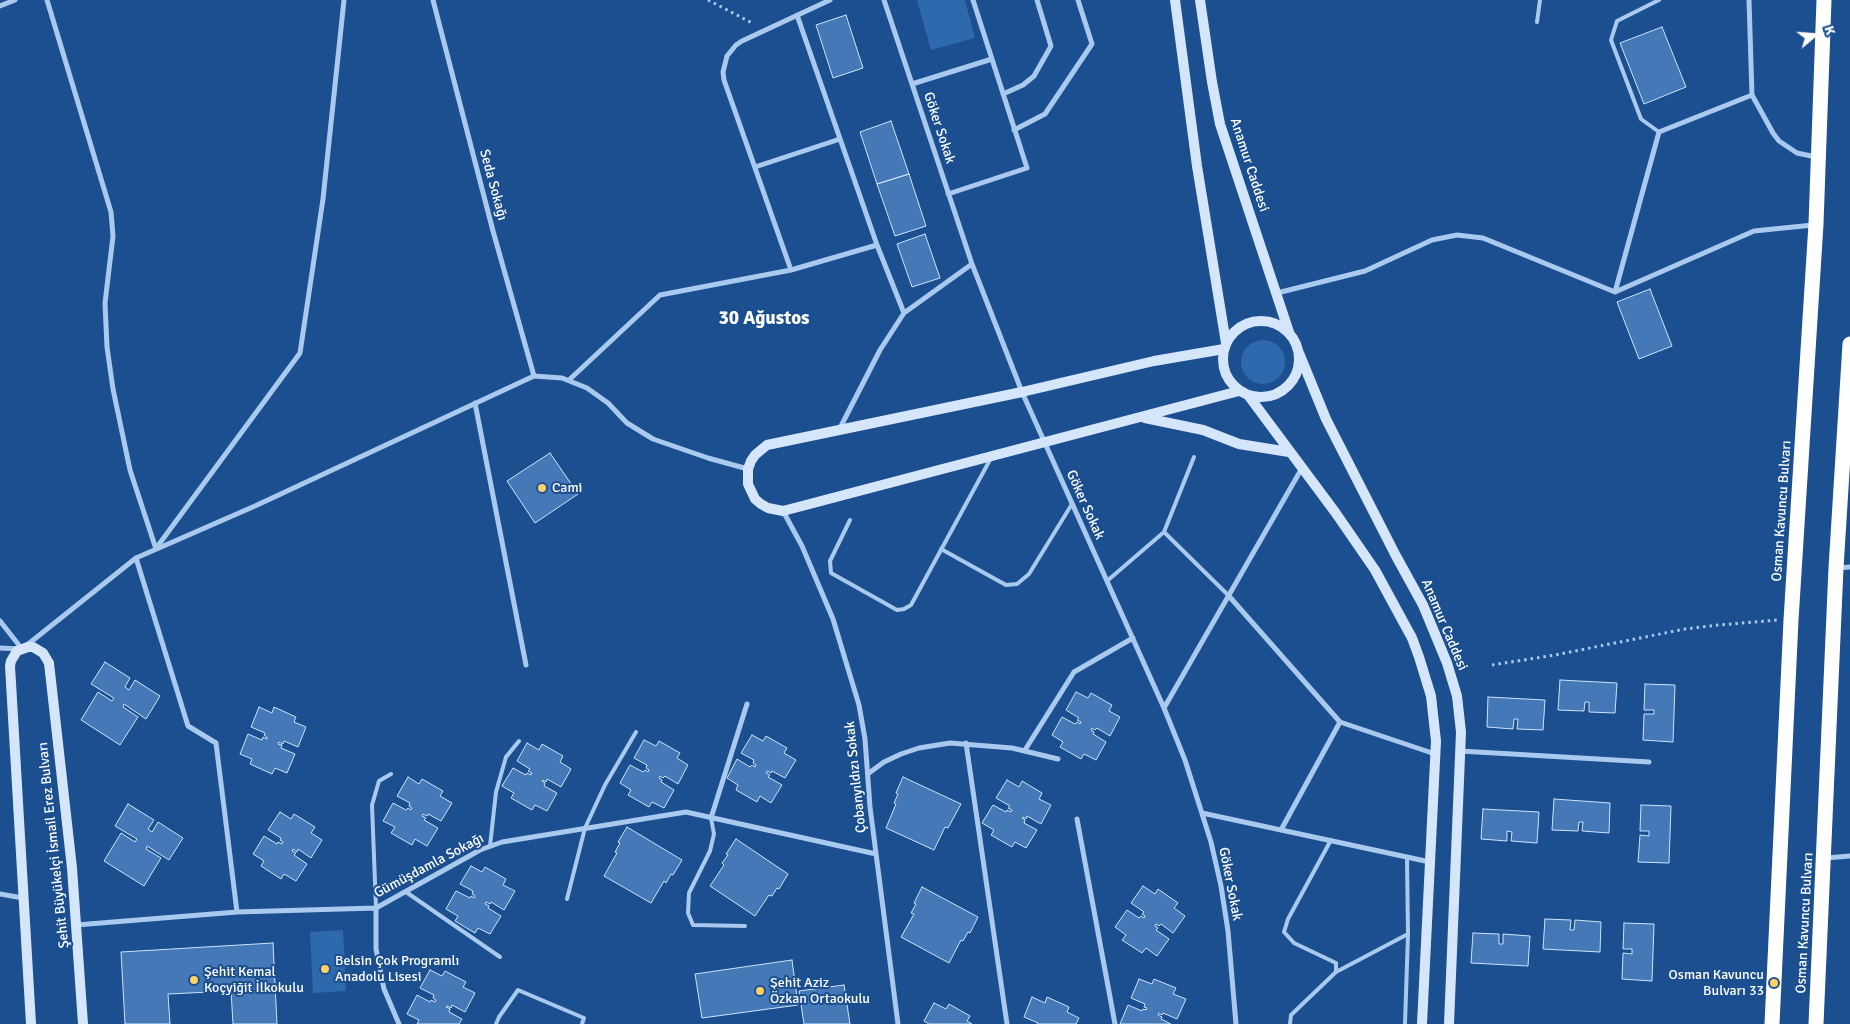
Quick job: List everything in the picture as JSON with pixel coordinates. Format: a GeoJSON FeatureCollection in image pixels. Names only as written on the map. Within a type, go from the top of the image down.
{"type":"FeatureCollection","features":[{"type":"Feature","properties":{"kind":"highway","name":"Osman Kavuncu Bulvarı"},"geometry":{"type":"LineString","coordinates":[[1772,1024],[1791,620],[1816,224],[1824,0]]}},
{"type":"Feature","properties":{"kind":"highway","name":"Osman Kavuncu Bulvarı"},"geometry":{"type":"LineString","coordinates":[[1816,1024],[1824,858],[1843,568],[1850,344]]}},
{"type":"Feature","properties":{"kind":"street"},"geometry":{"type":"LineString","coordinates":[[0,6],[15,0]]}},
{"type":"Feature","properties":{"kind":"street"},"geometry":{"type":"LineString","coordinates":[[47,0],[111,212],[113,236],[105,303],[113,389],[130,470],[156,549]]}},
{"type":"Feature","properties":{"kind":"street"},"geometry":{"type":"LineString","coordinates":[[156,549],[300,354],[323,199],[344,0]]}},
{"type":"Feature","properties":{"kind":"street","name":"Seda Sokağı"},"geometry":{"type":"LineString","coordinates":[[433,0],[534,376]]}},
{"type":"Feature","properties":{"kind":"street"},"geometry":{"type":"LineString","coordinates":[[791,270],[726,88],[723,72],[727,56],[736,45],[830,0]]}},
{"type":"Feature","properties":{"kind":"street","name":"Göker Sokak"},"geometry":{"type":"LineString","coordinates":[[884,0],[972,264],[1022,392],[1133,638],[1185,760],[1215,860],[1225,913],[1233,976],[1236,1024]]}},
{"type":"Feature","properties":{"kind":"street"},"geometry":{"type":"LineString","coordinates":[[948,194],[1026,168],[973,0]]}},
{"type":"Feature","properties":{"kind":"street"},"geometry":{"type":"LineString","coordinates":[[1003,94],[1022,85],[1034,76],[1051,46],[1037,0]]}},
{"type":"Feature","properties":{"kind":"street"},"geometry":{"type":"LineString","coordinates":[[1014,130],[1045,114],[1092,44],[1078,0]]}},
{"type":"Feature","properties":{"kind":"street"},"geometry":{"type":"LineString","coordinates":[[1175,0],[1199,175],[1221,315],[1225,346],[1224,368],[1232,384],[1244,393],[1302,468],[1356,540],[1375,570],[1412,638],[1431,696],[1435,718],[1435,754],[1422,1024]]}},
{"type":"Feature","properties":{"kind":"street","name":"Anamur Caddesi"},"geometry":{"type":"LineString","coordinates":[[1200,0],[1220,124],[1290,335]]}},
{"type":"Feature","properties":{"kind":"street"},"geometry":{"type":"LineString","coordinates":[[1749,0],[1752,95],[1779,141],[1797,153],[1819,158]]}},
{"type":"Feature","properties":{"kind":"street"},"geometry":{"type":"LineString","coordinates":[[797,16],[877,245],[904,313]]}},
{"type":"Feature","properties":{"kind":"street"},"geometry":{"type":"LineString","coordinates":[[912,84],[992,59]]}},
{"type":"Feature","properties":{"kind":"street"},"geometry":{"type":"LineString","coordinates":[[1616,292],[1659,132],[1752,95]]}},
{"type":"Feature","properties":{"kind":"street"},"geometry":{"type":"LineString","coordinates":[[755,167],[840,139]]}},
{"type":"Feature","properties":{"kind":"street"},"geometry":{"type":"LineString","coordinates":[[1277,293],[1365,271],[1432,240],[1457,236],[1483,238],[1616,292],[1754,231],[1816,224]]}},
{"type":"Feature","properties":{"kind":"street"},"geometry":{"type":"LineString","coordinates":[[569,380],[660,295],[791,270],[877,245]]}},
{"type":"Feature","properties":{"kind":"street"},"geometry":{"type":"LineString","coordinates":[[839,431],[880,350],[904,313],[972,264]]}},
{"type":"Feature","properties":{"kind":"street"},"geometry":{"type":"LineString","coordinates":[[1256,321],[1275,324],[1290,335],[1299,353],[1297,372],[1286,389],[1268,397],[1258,398],[1244,393],[1139,417],[784,511],[768,508],[755,499],[748,484],[748,469],[755,455],[767,446],[1022,392],[1225,346],[1232,334],[1239,328],[1256,321]]}},
{"type":"Feature","properties":{"kind":"street","name":"Anamur Caddesi"},"geometry":{"type":"LineString","coordinates":[[1299,353],[1326,419],[1435,630],[1453,679],[1457,696],[1461,732],[1449,1024]]}},
{"type":"Feature","properties":{"kind":"street"},"geometry":{"type":"LineString","coordinates":[[31,1024],[10,666],[13,656],[136,558],[255,506],[534,376],[548,376],[569,380],[587,388],[598,395],[627,423],[653,439],[708,458],[748,469]]}},
{"type":"Feature","properties":{"kind":"street"},"geometry":{"type":"LineString","coordinates":[[475,403],[526,665]]}},
{"type":"Feature","properties":{"kind":"street"},"geometry":{"type":"LineString","coordinates":[[1139,417],[1212,433],[1239,444],[1289,452]]}},
{"type":"Feature","properties":{"kind":"street"},"geometry":{"type":"LineString","coordinates":[[1164,708],[1302,468]]}},
{"type":"Feature","properties":{"kind":"street","name":"Çobanyıldızı Sokak"},"geometry":{"type":"LineString","coordinates":[[784,511],[818,582],[847,662],[859,705],[865,739],[870,807],[898,1024]]}},
{"type":"Feature","properties":{"kind":"street"},"geometry":{"type":"LineString","coordinates":[[136,558],[188,726],[216,743],[237,912]]}},
{"type":"Feature","properties":{"kind":"street"},"geometry":{"type":"LineString","coordinates":[[1228,595],[1340,722],[1435,754]]}},
{"type":"Feature","properties":{"kind":"street"},"geometry":{"type":"LineString","coordinates":[[0,621],[22,649]]}},
{"type":"Feature","properties":{"kind":"street"},"geometry":{"type":"LineString","coordinates":[[1025,750],[1074,672],[1133,638]]}},
{"type":"Feature","properties":{"kind":"street"},"geometry":{"type":"LineString","coordinates":[[0,648],[22,649]]}},
{"type":"Feature","properties":{"kind":"street","name":"Şehit Büyükelçi İsmail Erez Bulvarı"},"geometry":{"type":"LineString","coordinates":[[22,649],[33,648],[38,650],[47,657],[49,663],[76,926],[83,1024]]}},
{"type":"Feature","properties":{"kind":"street"},"geometry":{"type":"LineString","coordinates":[[711,818],[747,704]]}},
{"type":"Feature","properties":{"kind":"street"},"geometry":{"type":"LineString","coordinates":[[1281,830],[1340,722]]}},
{"type":"Feature","properties":{"kind":"street"},"geometry":{"type":"LineString","coordinates":[[869,773],[884,762],[919,748],[950,743],[1025,750],[1058,759]]}},
{"type":"Feature","properties":{"kind":"street"},"geometry":{"type":"LineString","coordinates":[[966,743],[1007,1024]]}},
{"type":"Feature","properties":{"kind":"street"},"geometry":{"type":"LineString","coordinates":[[1460,751],[1649,762]]}},
{"type":"Feature","properties":{"kind":"street","name":"Gümüşdamla Sokağı"},"geometry":{"type":"LineString","coordinates":[[76,926],[237,912],[376,908],[490,846],[514,839],[686,812],[876,854]]}},
{"type":"Feature","properties":{"kind":"street"},"geometry":{"type":"LineString","coordinates":[[1202,812],[1430,862]]}},
{"type":"Feature","properties":{"kind":"street"},"geometry":{"type":"LineString","coordinates":[[1077,819],[1115,1024]]}},
{"type":"Feature","properties":{"kind":"street"},"geometry":{"type":"LineString","coordinates":[[1824,858],[1850,856]]}},
{"type":"Feature","properties":{"kind":"street"},"geometry":{"type":"LineString","coordinates":[[0,894],[23,898]]}},
{"type":"Feature","properties":{"kind":"street"},"geometry":{"type":"LineString","coordinates":[[376,908],[376,949],[380,973],[384,989],[399,1024]]}},
{"type":"Feature","properties":{"kind":"lane"},"geometry":{"type":"LineString","coordinates":[[1537,22],[1540,0]]}},
{"type":"Feature","properties":{"kind":"lane"},"geometry":{"type":"LineString","coordinates":[[1659,0],[1617,20],[1611,40],[1641,119],[1659,132]]}},
{"type":"Feature","properties":{"kind":"lane"},"geometry":{"type":"LineString","coordinates":[[850,520],[830,561],[831,574],[897,610],[904,609],[911,605],[940,549],[993,456]]}},
{"type":"Feature","properties":{"kind":"lane"},"geometry":{"type":"LineString","coordinates":[[1107,581],[1164,532],[1194,457]]}},
{"type":"Feature","properties":{"kind":"lane"},"geometry":{"type":"LineString","coordinates":[[940,549],[1006,586],[1017,584],[1029,574],[1072,504]]}},
{"type":"Feature","properties":{"kind":"lane"},"geometry":{"type":"LineString","coordinates":[[1164,532],[1228,595]]}},
{"type":"Feature","properties":{"kind":"lane"},"geometry":{"type":"LineString","coordinates":[[567,899],[585,828],[605,784],[636,732]]}},
{"type":"Feature","properties":{"kind":"lane"},"geometry":{"type":"LineString","coordinates":[[490,846],[496,792],[506,757],[519,741]]}},
{"type":"Feature","properties":{"kind":"lane"},"geometry":{"type":"LineString","coordinates":[[376,908],[372,804],[379,782],[391,774]]}},
{"type":"Feature","properties":{"kind":"lane"},"geometry":{"type":"LineString","coordinates":[[711,818],[714,834],[710,852],[689,893],[688,913],[693,925],[745,926]]}},
{"type":"Feature","properties":{"kind":"lane"},"geometry":{"type":"LineString","coordinates":[[1331,840],[1288,919],[1284,932],[1294,943],[1336,963],[1336,972]]}},
{"type":"Feature","properties":{"kind":"lane"},"geometry":{"type":"LineString","coordinates":[[1405,1024],[1408,934],[1407,857]]}},
{"type":"Feature","properties":{"kind":"lane"},"geometry":{"type":"LineString","coordinates":[[406,892],[500,957]]}},
{"type":"Feature","properties":{"kind":"lane"},"geometry":{"type":"LineString","coordinates":[[1290,1024],[1292,1015],[1336,972],[1408,934]]}},
{"type":"Feature","properties":{"kind":"lane"},"geometry":{"type":"LineString","coordinates":[[496,1024],[499,1016],[518,990],[584,1018],[582,1024]]}},
{"type":"Feature","properties":{"kind":"path"},"geometry":{"type":"LineString","coordinates":[[708,0],[765,30]]}},
{"type":"Feature","properties":{"kind":"path"},"geometry":{"type":"LineString","coordinates":[[1492,665],[1555,655],[1685,629],[1791,620]]}},
{"type":"Feature","properties":{"kind":"shaded area"},"geometry":{"type":"Polygon","coordinates":[[[917,0],[965,0],[975,38],[931,50],[917,0]]]}},
{"type":"Feature","properties":{"kind":"shaded area"},"geometry":{"type":"Polygon","coordinates":[[[1263,340],[1275,344],[1281,350],[1285,362],[1281,374],[1275,380],[1263,384],[1251,380],[1245,374],[1241,362],[1245,350],[1251,344],[1263,340]]]}},
{"type":"Feature","properties":{"kind":"shaded area"},"geometry":{"type":"Polygon","coordinates":[[[343,930],[346,991],[313,993],[310,932],[343,930]]]}},
{"type":"Feature","properties":{"kind":"building"},"geometry":{"type":"Polygon","coordinates":[[[846,15],[863,68],[833,78],[816,25],[846,15]]]}},
{"type":"Feature","properties":{"kind":"building"},"geometry":{"type":"Polygon","coordinates":[[[1662,27],[1686,87],[1644,104],[1620,43],[1662,27]]]}},
{"type":"Feature","properties":{"kind":"building"},"geometry":{"type":"Polygon","coordinates":[[[891,121],[909,174],[877,184],[860,132],[891,121]]]}},
{"type":"Feature","properties":{"kind":"building"},"geometry":{"type":"Polygon","coordinates":[[[909,174],[926,226],[895,236],[877,184],[909,174]]]}},
{"type":"Feature","properties":{"kind":"building"},"geometry":{"type":"Polygon","coordinates":[[[925,234],[940,278],[912,287],[897,244],[925,234]]]}},
{"type":"Feature","properties":{"kind":"building"},"geometry":{"type":"Polygon","coordinates":[[[1650,289],[1672,346],[1639,359],[1617,302],[1650,289]]]}},
{"type":"Feature","properties":{"kind":"building","name":"Cami"},"geometry":{"type":"Polygon","coordinates":[[[550,453],[578,494],[535,523],[507,481],[550,453]]]}},
{"type":"Feature","properties":{"kind":"building"},"geometry":{"type":"Polygon","coordinates":[[[105,662],[130,678],[125,687],[129,690],[135,680],[160,696],[146,719],[124,704],[123,707],[138,717],[120,745],[81,720],[98,692],[112,701],[114,698],[91,684],[105,662]]]}},
{"type":"Feature","properties":{"kind":"building"},"geometry":{"type":"Polygon","coordinates":[[[1560,680],[1617,683],[1615,713],[1589,712],[1589,702],[1585,702],[1584,711],[1558,710],[1560,680]]]}},
{"type":"Feature","properties":{"kind":"building"},"geometry":{"type":"Polygon","coordinates":[[[1645,684],[1675,685],[1673,742],[1643,740],[1644,714],[1654,714],[1654,710],[1644,710],[1645,684]]]}},
{"type":"Feature","properties":{"kind":"building"},"geometry":{"type":"Polygon","coordinates":[[[1076,692],[1088,698],[1091,693],[1112,705],[1109,711],[1120,717],[1110,736],[1097,728],[1095,730],[1092,728],[1093,734],[1106,742],[1096,760],[1084,754],[1081,759],[1060,747],[1063,742],[1052,735],[1062,717],[1075,724],[1077,722],[1080,724],[1081,722],[1077,720],[1079,718],[1066,710],[1076,692]]]}},
{"type":"Feature","properties":{"kind":"building"},"geometry":{"type":"Polygon","coordinates":[[[1488,697],[1545,700],[1543,730],[1517,729],[1518,719],[1514,719],[1513,729],[1487,727],[1488,697]]]}},
{"type":"Feature","properties":{"kind":"building"},"geometry":{"type":"Polygon","coordinates":[[[259,707],[272,713],[274,707],[296,717],[294,722],[306,727],[298,747],[284,741],[283,744],[279,742],[278,744],[282,745],[281,748],[295,754],[287,773],[275,768],[272,774],[250,764],[252,759],[240,754],[248,734],[262,740],[263,737],[267,739],[264,735],[265,733],[251,727],[259,707]]]}},
{"type":"Feature","properties":{"kind":"building"},"geometry":{"type":"Polygon","coordinates":[[[752,735],[763,741],[766,736],[787,748],[784,753],[796,760],[785,778],[772,771],[771,773],[767,771],[766,773],[770,775],[768,777],[782,785],[771,803],[760,796],[757,802],[736,790],[738,785],[727,778],[737,759],[750,767],[752,765],[755,767],[754,760],[741,753],[752,735]]]}},
{"type":"Feature","properties":{"kind":"building"},"geometry":{"type":"Polygon","coordinates":[[[644,740],[656,746],[659,741],[680,753],[677,758],[688,765],[678,784],[665,776],[663,778],[660,776],[661,782],[674,790],[664,808],[652,802],[649,807],[628,795],[631,790],[620,783],[630,765],[643,772],[645,770],[648,772],[647,765],[634,758],[644,740]]]}},
{"type":"Feature","properties":{"kind":"building"},"geometry":{"type":"Polygon","coordinates":[[[527,743],[539,750],[542,744],[563,756],[560,762],[571,769],[561,787],[547,779],[546,782],[542,781],[545,783],[544,786],[557,793],[547,811],[535,805],[532,810],[511,798],[514,793],[502,786],[513,768],[526,775],[527,773],[531,775],[532,773],[528,771],[530,769],[517,761],[527,743]]]}},
{"type":"Feature","properties":{"kind":"building"},"geometry":{"type":"Polygon","coordinates":[[[408,777],[419,784],[422,779],[443,791],[440,796],[452,803],[441,821],[428,814],[427,816],[423,814],[422,816],[426,818],[424,820],[438,828],[427,846],[415,839],[412,845],[391,833],[395,827],[383,821],[393,803],[406,810],[408,808],[411,810],[410,803],[397,796],[408,777]]]}},
{"type":"Feature","properties":{"kind":"building"},"geometry":{"type":"Polygon","coordinates":[[[903,777],[961,804],[948,828],[945,827],[934,850],[886,828],[896,804],[894,803],[898,794],[896,793],[903,777]]]}},
{"type":"Feature","properties":{"kind":"building"},"geometry":{"type":"Polygon","coordinates":[[[1007,780],[1019,787],[1022,781],[1042,793],[1039,799],[1051,805],[1041,824],[1027,816],[1026,819],[1022,818],[1025,820],[1024,823],[1037,830],[1026,848],[1015,842],[1012,847],[991,835],[994,830],[982,823],[993,805],[1006,812],[1007,810],[1011,812],[1012,810],[1008,808],[1010,806],[996,798],[1007,780]]]}},
{"type":"Feature","properties":{"kind":"building"},"geometry":{"type":"Polygon","coordinates":[[[1554,799],[1610,803],[1609,833],[1582,831],[1583,822],[1579,822],[1578,831],[1552,830],[1554,799]]]}},
{"type":"Feature","properties":{"kind":"building"},"geometry":{"type":"Polygon","coordinates":[[[128,804],[154,820],[148,829],[152,832],[158,822],[183,838],[169,860],[147,846],[146,849],[161,858],[144,886],[104,861],[121,833],[135,842],[137,839],[115,826],[128,804]]]}},
{"type":"Feature","properties":{"kind":"building"},"geometry":{"type":"Polygon","coordinates":[[[1641,805],[1671,806],[1669,863],[1638,862],[1640,835],[1649,836],[1649,831],[1640,831],[1641,805]]]}},
{"type":"Feature","properties":{"kind":"building"},"geometry":{"type":"Polygon","coordinates":[[[1483,809],[1539,812],[1537,843],[1511,841],[1512,832],[1507,831],[1507,841],[1481,839],[1483,809]]]}},
{"type":"Feature","properties":{"kind":"building"},"geometry":{"type":"Polygon","coordinates":[[[280,812],[291,819],[294,814],[315,827],[311,833],[322,840],[311,858],[298,849],[297,852],[293,849],[292,851],[296,853],[294,855],[307,864],[296,881],[284,874],[281,879],[261,866],[264,861],[253,854],[264,836],[277,844],[278,842],[282,844],[281,838],[268,830],[280,812]]]}},
{"type":"Feature","properties":{"kind":"building"},"geometry":{"type":"Polygon","coordinates":[[[627,827],[682,860],[673,875],[671,874],[666,883],[664,881],[651,903],[604,876],[617,853],[615,852],[620,843],[618,842],[627,827]]]}},
{"type":"Feature","properties":{"kind":"building"},"geometry":{"type":"Polygon","coordinates":[[[736,839],[788,874],[779,889],[777,888],[772,896],[769,895],[755,916],[710,886],[724,865],[722,863],[728,855],[726,854],[736,839]]]}},
{"type":"Feature","properties":{"kind":"building"},"geometry":{"type":"Polygon","coordinates":[[[471,866],[482,872],[485,867],[506,879],[503,885],[515,891],[504,910],[491,902],[490,904],[486,902],[485,904],[489,906],[488,908],[501,916],[490,934],[478,928],[475,933],[455,921],[458,916],[446,909],[456,891],[474,898],[473,891],[460,884],[471,866]]]}},
{"type":"Feature","properties":{"kind":"building"},"geometry":{"type":"Polygon","coordinates":[[[1143,886],[1155,894],[1158,889],[1178,903],[1174,908],[1185,916],[1173,933],[1161,924],[1159,926],[1156,924],[1155,926],[1158,928],[1156,930],[1169,939],[1157,956],[1146,948],[1142,953],[1122,940],[1126,935],[1115,927],[1127,910],[1139,918],[1141,916],[1144,918],[1145,916],[1142,914],[1144,912],[1131,903],[1143,886]]]}},
{"type":"Feature","properties":{"kind":"building"},"geometry":{"type":"Polygon","coordinates":[[[922,887],[978,917],[970,933],[968,932],[963,941],[961,940],[949,963],[901,937],[914,914],[911,913],[922,887]]]}},
{"type":"Feature","properties":{"kind":"building"},"geometry":{"type":"Polygon","coordinates":[[[1545,919],[1571,920],[1570,930],[1574,930],[1575,920],[1601,922],[1600,952],[1543,949],[1545,919]]]}},
{"type":"Feature","properties":{"kind":"building"},"geometry":{"type":"Polygon","coordinates":[[[1624,923],[1654,924],[1652,981],[1622,979],[1623,953],[1632,954],[1632,949],[1623,949],[1624,923]]]}},
{"type":"Feature","properties":{"kind":"building"},"geometry":{"type":"Polygon","coordinates":[[[1473,933],[1499,934],[1499,944],[1503,944],[1503,934],[1530,936],[1528,966],[1471,963],[1473,933]]]}},
{"type":"Feature","properties":{"kind":"building"},"geometry":{"type":"Polygon","coordinates":[[[273,943],[277,1024],[233,1024],[231,991],[168,994],[170,1024],[125,1024],[121,952],[273,943]]]}},
{"type":"Feature","properties":{"kind":"building"},"geometry":{"type":"Polygon","coordinates":[[[792,960],[798,1005],[702,1018],[695,974],[792,960]]]}},
{"type":"Feature","properties":{"kind":"building"},"geometry":{"type":"Polygon","coordinates":[[[430,970],[442,976],[445,971],[466,982],[463,987],[475,993],[465,1012],[452,1005],[451,1008],[446,1007],[450,1009],[449,1012],[462,1019],[459,1024],[417,1024],[419,1020],[407,1014],[417,995],[430,1002],[431,1000],[435,1002],[434,995],[420,988],[430,970]]]}},
{"type":"Feature","properties":{"kind":"building"},"geometry":{"type":"Polygon","coordinates":[[[1139,979],[1152,984],[1154,979],[1176,988],[1173,994],[1186,999],[1177,1019],[1159,1013],[1158,1015],[1162,1017],[1161,1019],[1171,1024],[1120,1024],[1128,1005],[1142,1011],[1147,1008],[1144,1007],[1145,1004],[1131,998],[1139,979]]]}},
{"type":"Feature","properties":{"kind":"building"},"geometry":{"type":"Polygon","coordinates":[[[844,985],[850,1024],[804,1024],[799,991],[844,985]]]}},
{"type":"Feature","properties":{"kind":"building"},"geometry":{"type":"Polygon","coordinates":[[[1032,997],[1045,1003],[1047,997],[1069,1007],[1067,1012],[1079,1018],[1076,1024],[1037,1024],[1024,1017],[1032,997]]]}},
{"type":"Feature","properties":{"kind":"building"},"geometry":{"type":"Polygon","coordinates":[[[934,1003],[946,1009],[949,1004],[970,1016],[967,1021],[972,1024],[929,1024],[924,1021],[934,1003]]]}},
{"type":"Feature","properties":{"kind":"place","name":"Cami"},"geometry":{"type":"Point","coordinates":[542,488]}},
{"type":"Feature","properties":{"kind":"place","name":"Belsin Çok Programlı Anadolu Lisesi"},"geometry":{"type":"Point","coordinates":[325,969]}},
{"type":"Feature","properties":{"kind":"place","name":"Şehit Kemal Koçyiğit İlkokulu"},"geometry":{"type":"Point","coordinates":[194,980]}},
{"type":"Feature","properties":{"kind":"place","name":"Osman Kavuncu Bulvarı 33"},"geometry":{"type":"Point","coordinates":[1774,983]}},
{"type":"Feature","properties":{"kind":"place","name":"Şehit Aziz Özkan Ortaokulu"},"geometry":{"type":"Point","coordinates":[760,991]}},
{"type":"Feature","properties":{"kind":"district","name":"30 Ağustos"},"geometry":{"type":"Point","coordinates":[764,319]}}]}
